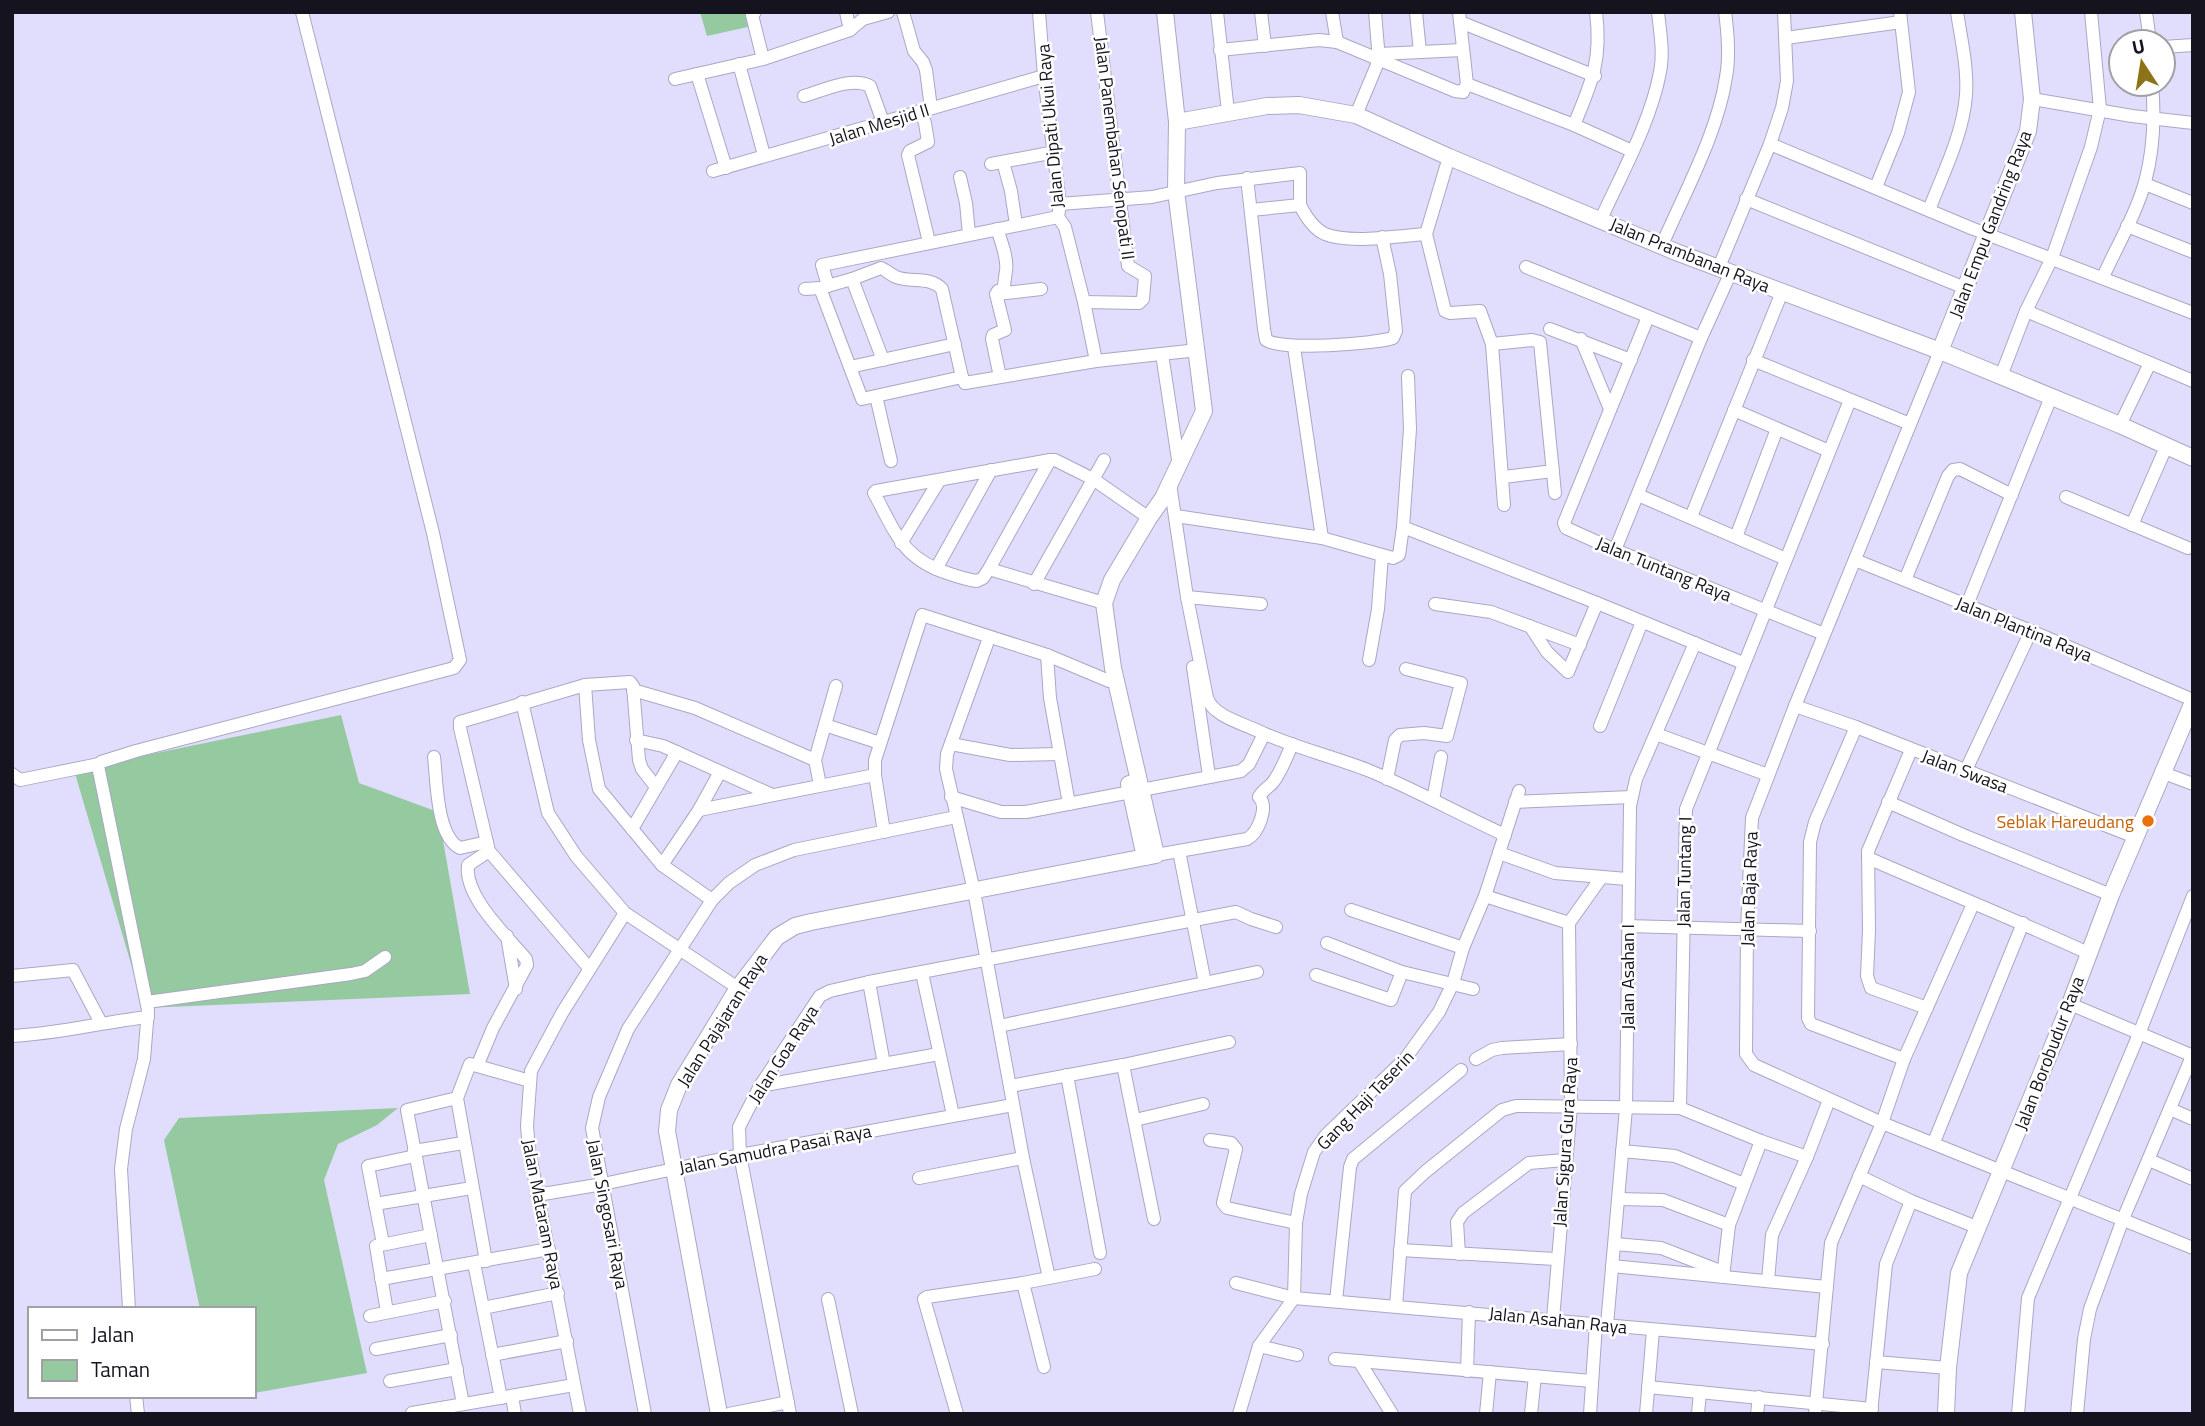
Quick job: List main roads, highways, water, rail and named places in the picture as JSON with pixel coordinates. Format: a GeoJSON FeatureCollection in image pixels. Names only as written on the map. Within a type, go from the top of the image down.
{"type":"FeatureCollection","features":[{"type":"Feature","properties":{"kind":"place","name":"Seblak Hareudang"},"geometry":{"type":"Point","coordinates":[2148,821]}}]}
